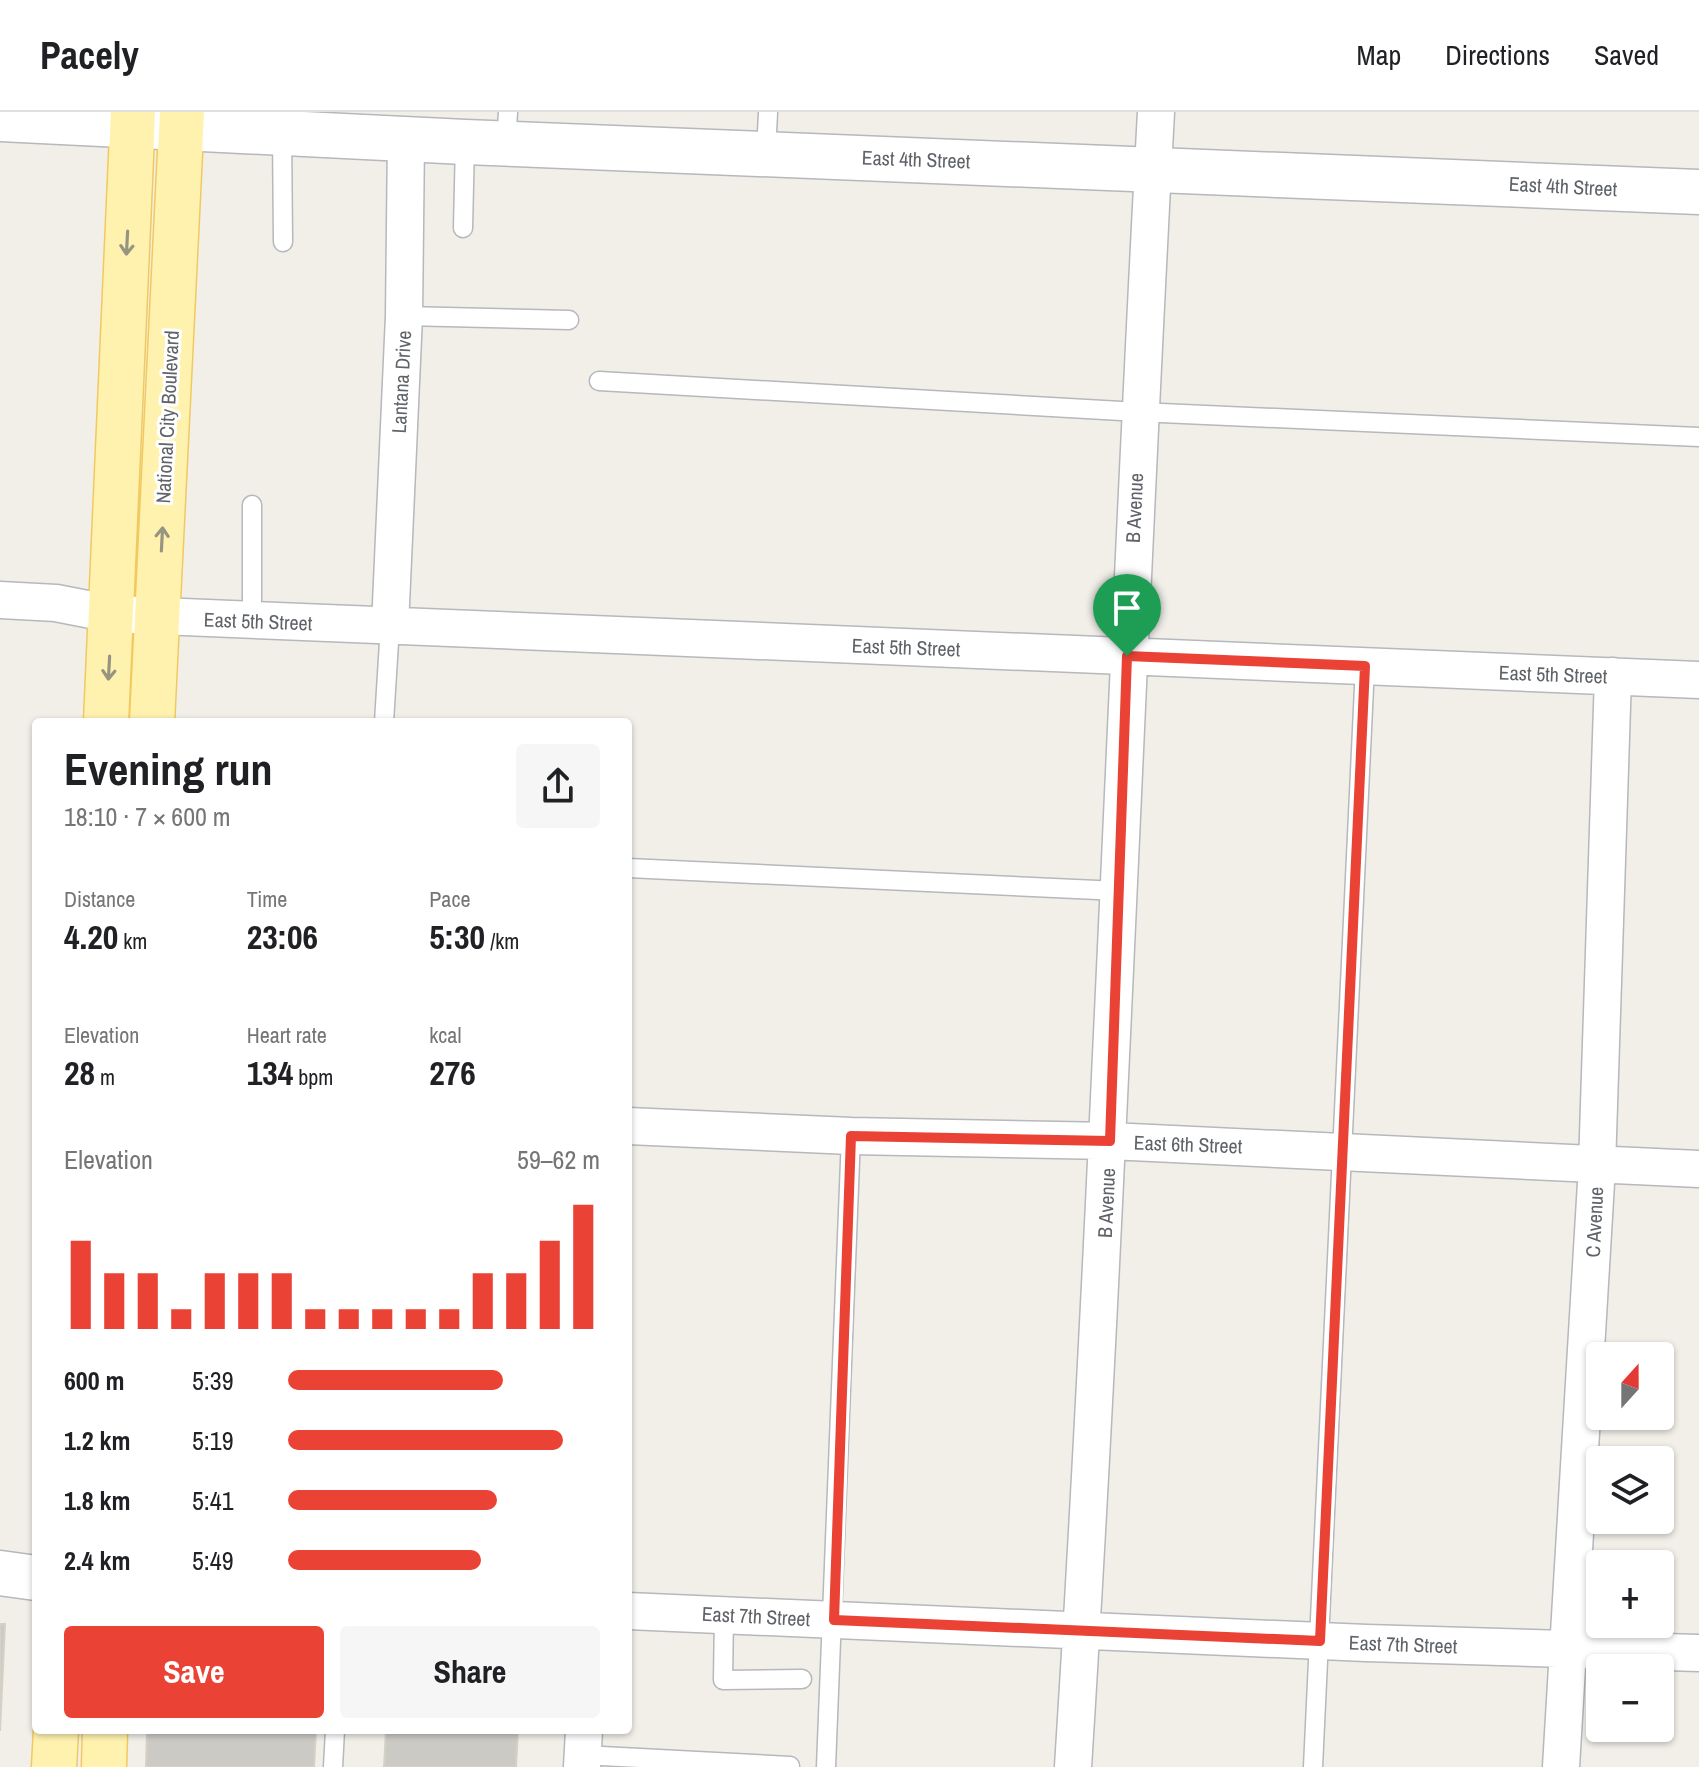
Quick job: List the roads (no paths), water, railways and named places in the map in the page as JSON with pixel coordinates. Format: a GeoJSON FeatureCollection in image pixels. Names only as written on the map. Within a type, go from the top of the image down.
{"type":"FeatureCollection","features":[{"type":"Feature","properties":{"kind":"main road"},"geometry":{"type":"LineString","coordinates":[[106,718],[133,120]]}},
{"type":"Feature","properties":{"kind":"main road","name":"National City Boulevard"},"geometry":{"type":"LineString","coordinates":[[152,718],[181,120]]}},
{"type":"Feature","properties":{"kind":"main road"},"geometry":{"type":"LineString","coordinates":[[54,1767],[56,1734]]}},
{"type":"Feature","properties":{"kind":"street","name":"B Avenue"},"geometry":{"type":"LineString","coordinates":[[1073,1767],[1110,1141],[1127,656],[1156,112]]}},
{"type":"Feature","properties":{"kind":"street","name":"East 4th Street"},"geometry":{"type":"LineString","coordinates":[[0,119],[284,123],[406,137],[493,133],[767,132],[1153,168],[1699,192]]}},
{"type":"Feature","properties":{"kind":"street","name":"Lantana Drive"},"geometry":{"type":"LineString","coordinates":[[390,626],[404,316],[406,137]]}},
{"type":"Feature","properties":{"kind":"street","name":"East 5th Street"},"geometry":{"type":"LineString","coordinates":[[0,600],[56,603],[112,614],[158,617],[1699,680]]}},
{"type":"Feature","properties":{"kind":"street","name":"C Avenue"},"geometry":{"type":"LineString","coordinates":[[1561,1767],[1597,1166],[1613,676]]}},
{"type":"Feature","properties":{"kind":"street","name":"East 6th Street"},"geometry":{"type":"LineString","coordinates":[[632,1126],[851,1136],[1110,1141],[1699,1169]]}},
{"type":"Feature","properties":{"kind":"street"},"geometry":{"type":"LineString","coordinates":[[0,1573],[32,1577]]}},
{"type":"Feature","properties":{"kind":"street","name":"East 7th Street"},"geometry":{"type":"LineString","coordinates":[[632,1611],[1320,1641],[1699,1653]]}},
{"type":"Feature","properties":{"kind":"lane"},"geometry":{"type":"LineString","coordinates":[[283,242],[284,123]]}},
{"type":"Feature","properties":{"kind":"lane"},"geometry":{"type":"LineString","coordinates":[[463,228],[493,133]]}},
{"type":"Feature","properties":{"kind":"lane"},"geometry":{"type":"LineString","coordinates":[[404,316],[569,320]]}},
{"type":"Feature","properties":{"kind":"lane"},"geometry":{"type":"LineString","coordinates":[[599,381],[1139,412],[1699,437]]}},
{"type":"Feature","properties":{"kind":"lane"},"geometry":{"type":"LineString","coordinates":[[252,505],[252,620]]}},
{"type":"Feature","properties":{"kind":"lane"},"geometry":{"type":"LineString","coordinates":[[384,718],[390,626]]}},
{"type":"Feature","properties":{"kind":"lane"},"geometry":{"type":"LineString","coordinates":[[1313,1767],[1365,666]]}},
{"type":"Feature","properties":{"kind":"lane"},"geometry":{"type":"LineString","coordinates":[[632,868],[1119,891]]}},
{"type":"Feature","properties":{"kind":"lane"},"geometry":{"type":"LineString","coordinates":[[826,1767],[851,1136]]}},
{"type":"Feature","properties":{"kind":"lane"},"geometry":{"type":"LineString","coordinates":[[724,1615],[723,1680],[802,1679]]}},
{"type":"Feature","properties":{"kind":"lane"},"geometry":{"type":"LineString","coordinates":[[333,1767],[335,1734]]}},
{"type":"Feature","properties":{"kind":"lane"},"geometry":{"type":"LineString","coordinates":[[583,1751],[790,1766]]}}]}
